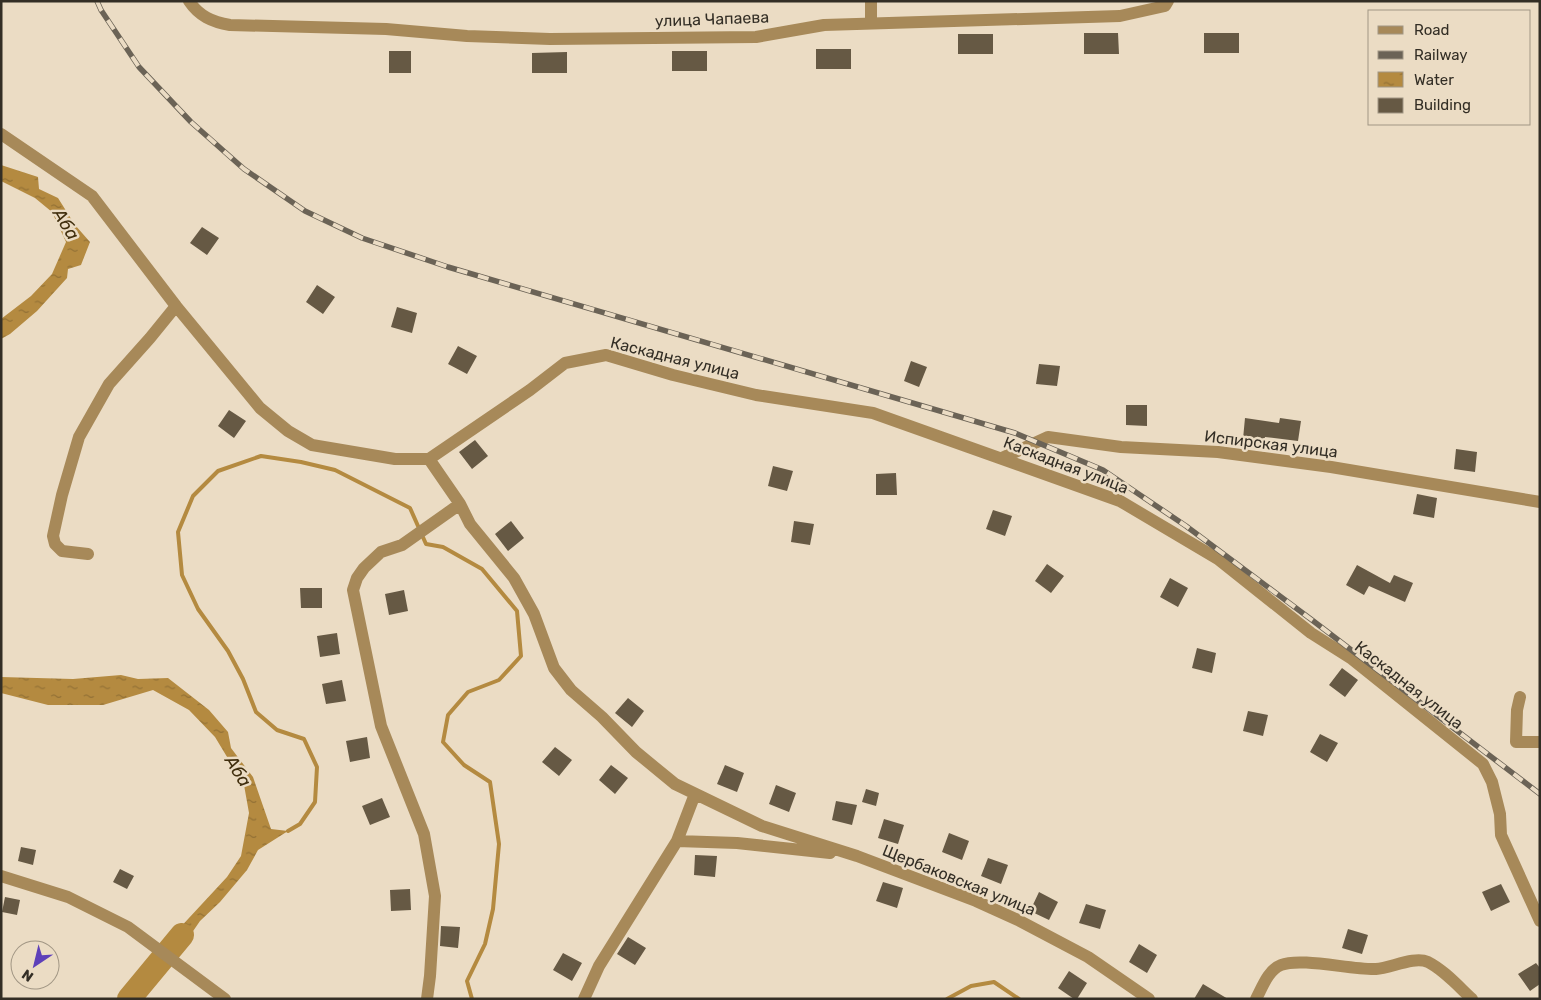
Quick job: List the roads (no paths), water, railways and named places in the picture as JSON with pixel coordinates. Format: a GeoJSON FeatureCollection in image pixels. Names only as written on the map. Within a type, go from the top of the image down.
{"type":"FeatureCollection","features":[{"type":"Feature","properties":{"kind":"street","name":"улица Чапаева"},"geometry":{"type":"LineString","coordinates":[[188,1],[203,17],[230,25],[386,29],[467,36],[550,39],[756,37],[824,25],[871,22],[998,21],[1120,16],[1165,6],[1168,1]]}},
{"type":"Feature","properties":{"kind":"street"},"geometry":{"type":"LineString","coordinates":[[871,22],[872,1]]}},
{"type":"Feature","properties":{"kind":"street"},"geometry":{"type":"LineString","coordinates":[[1,134],[92,196],[176,306],[260,408],[288,431],[312,445],[396,459],[428,459]]}},
{"type":"Feature","properties":{"kind":"street"},"geometry":{"type":"LineString","coordinates":[[88,554],[62,551],[55,544],[53,536],[62,495],[80,437],[109,384],[176,306]]}},
{"type":"Feature","properties":{"kind":"street","name":"Каскадная улица"},"geometry":{"type":"LineString","coordinates":[[428,459],[530,390],[565,363],[606,355],[673,375],[756,395],[873,413],[1120,500],[1218,559],[1311,633],[1352,659],[1483,764],[1492,782],[1500,814],[1501,835],[1540,921]]}},
{"type":"Feature","properties":{"kind":"street","name":"Испирская улица"},"geometry":{"type":"LineString","coordinates":[[1002,458],[1048,437],[1121,447],[1218,452],[1331,467],[1540,502]]}},
{"type":"Feature","properties":{"kind":"street","name":"Щербаковская улица"},"geometry":{"type":"LineString","coordinates":[[428,459],[460,504],[470,524],[514,578],[534,614],[554,668],[571,690],[675,784],[762,826],[857,856],[976,901],[1018,920],[1088,957],[1149,999]]}},
{"type":"Feature","properties":{"kind":"street"},"geometry":{"type":"LineString","coordinates":[[427,999],[435,896],[424,834],[381,726],[353,590],[356,578],[381,552],[402,546],[460,504]]}},
{"type":"Feature","properties":{"kind":"street"},"geometry":{"type":"LineString","coordinates":[[1520,696],[1517,710],[1516,742],[1540,742]]}},
{"type":"Feature","properties":{"kind":"street"},"geometry":{"type":"LineString","coordinates":[[584,999],[598,966],[677,841],[695,794]]}},
{"type":"Feature","properties":{"kind":"street","name":"Щербаковская улица"},"geometry":{"type":"LineString","coordinates":[[677,841],[737,843],[857,856]]}},
{"type":"Feature","properties":{"kind":"street"},"geometry":{"type":"LineString","coordinates":[[1,876],[68,897],[128,926],[225,999]]}},
{"type":"Feature","properties":{"kind":"street"},"geometry":{"type":"LineString","coordinates":[[1256,999],[1270,974],[1280,966],[1300,963],[1376,969],[1416,960],[1427,962],[1472,999]]}},
{"type":"Feature","properties":{"kind":"water"},"geometry":{"type":"Polygon","coordinates":[[[1,165],[38,177],[39,189],[58,198],[75,225],[90,242],[81,265],[68,269],[67,278],[37,311],[10,334],[1,339],[1,319],[31,296],[52,274],[66,242],[52,212],[35,198],[1,181],[1,165]]]}},
{"type":"Feature","properties":{"kind":"water"},"geometry":{"type":"Polygon","coordinates":[[[121,675],[138,679],[168,678],[209,710],[228,732],[231,748],[253,777],[271,829],[288,831],[258,850],[247,870],[220,902],[200,921],[176,956],[163,946],[227,877],[241,856],[249,813],[244,785],[215,737],[189,710],[153,690],[103,705],[48,705],[1,693],[1,677],[73,679],[121,675]]]}},
{"type":"Feature","properties":{"kind":"waterway"},"geometry":{"type":"LineString","coordinates":[[288,831],[300,824],[315,802],[317,767],[304,739],[277,730],[256,712],[243,679],[228,651],[198,609],[182,575],[178,532],[193,496],[218,471],[261,456],[301,462],[335,470],[410,508],[426,544],[443,547],[482,569],[517,611],[521,656],[499,680],[468,692],[448,715],[443,742],[464,765],[490,782],[499,844],[493,909],[485,944],[467,981],[472,999]]}},
{"type":"Feature","properties":{"kind":"waterway","name":"Аба"},"geometry":{"type":"LineString","coordinates":[[129,999],[182,935]]}},
{"type":"Feature","properties":{"kind":"waterway"},"geometry":{"type":"LineString","coordinates":[[947,999],[971,986],[994,982],[1019,999]]}},
{"type":"Feature","properties":{"kind":"railway"},"geometry":{"type":"LineString","coordinates":[[97,1],[139,67],[191,122],[244,169],[305,211],[362,238],[448,267],[1015,433],[1103,470],[1186,526],[1540,794]]}}]}
